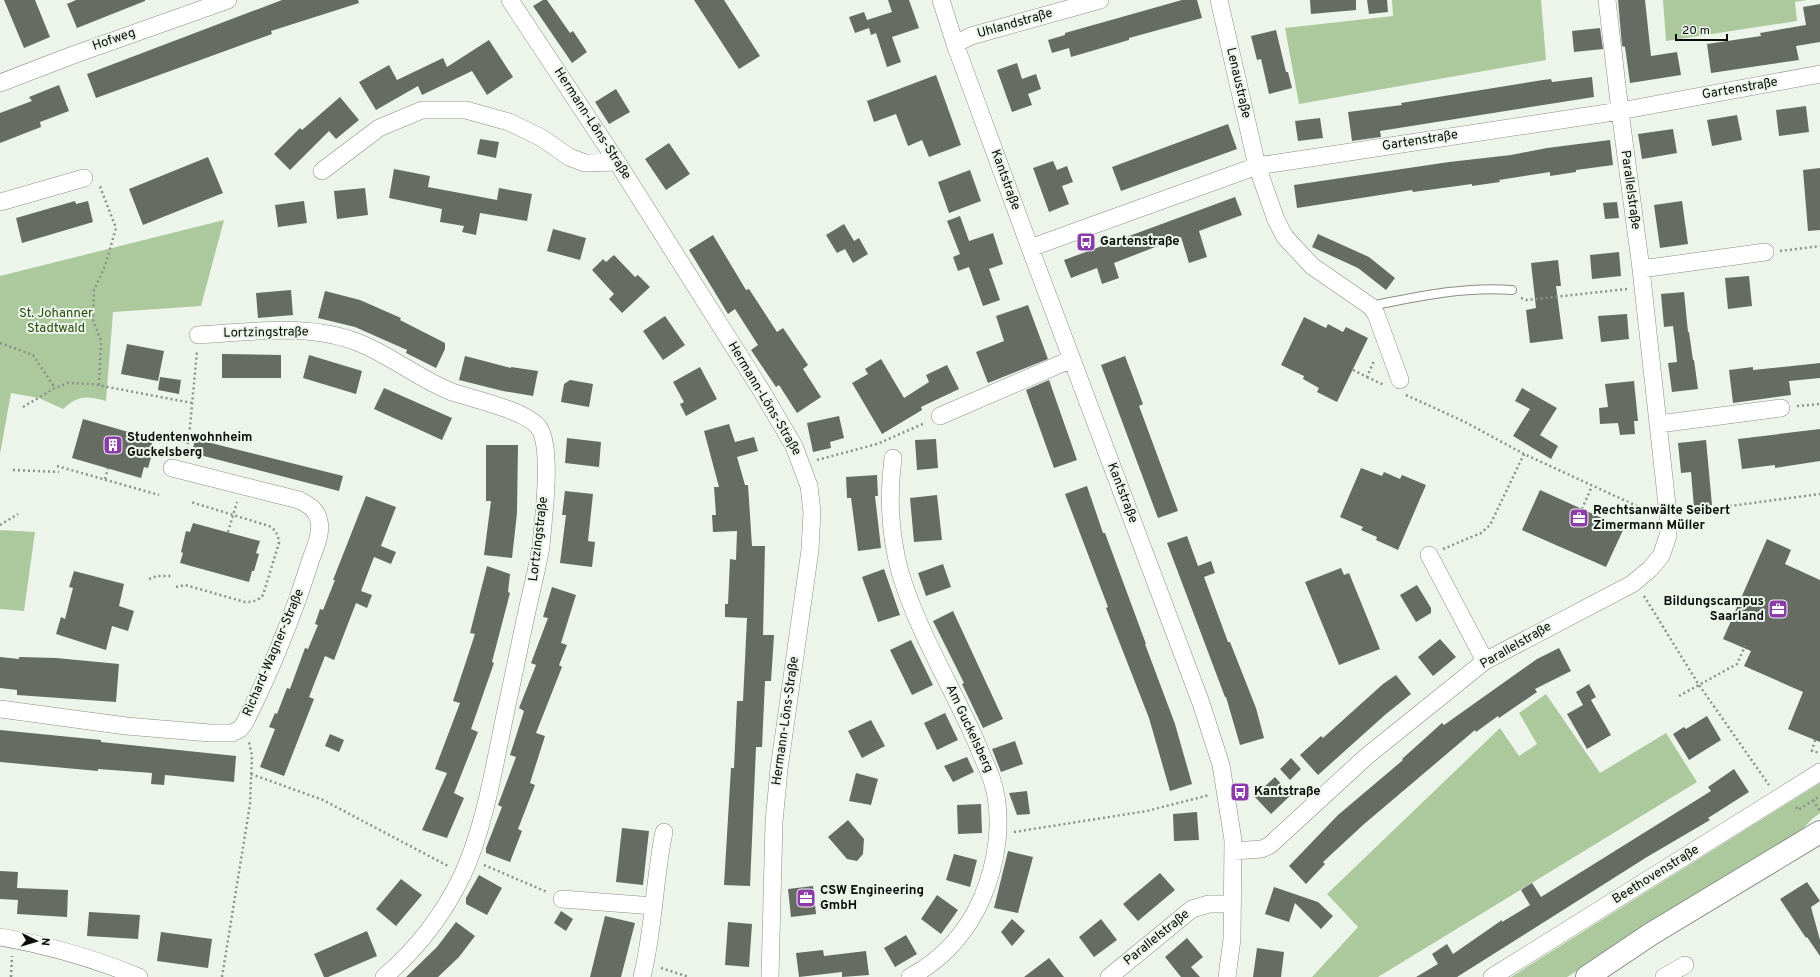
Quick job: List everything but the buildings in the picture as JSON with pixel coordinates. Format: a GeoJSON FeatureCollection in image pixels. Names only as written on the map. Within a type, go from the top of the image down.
{"type":"FeatureCollection","features":[{"type":"Feature","properties":{"kind":"street","name":"Hofweg"},"geometry":{"type":"LineString","coordinates":[[0,83],[73,55],[228,0]]}},
{"type":"Feature","properties":{"kind":"street","name":"Hermann-Löns-Straße"},"geometry":{"type":"LineString","coordinates":[[510,0],[617,162],[761,390],[794,446],[809,486],[812,520],[810,550],[778,769],[774,822],[770,977]]}},
{"type":"Feature","properties":{"kind":"street","name":"Kantstraße"},"geometry":{"type":"LineString","coordinates":[[941,0],[955,44],[1030,248],[1204,710],[1221,765],[1234,851],[1232,939],[1227,977]]}},
{"type":"Feature","properties":{"kind":"street","name":"Uhlandstraße"},"geometry":{"type":"LineString","coordinates":[[955,44],[971,36],[1100,0]]}},
{"type":"Feature","properties":{"kind":"street","name":"Lenaustraße"},"geometry":{"type":"LineString","coordinates":[[1219,0],[1257,166],[1276,220],[1292,246],[1312,266],[1370,306]]}},
{"type":"Feature","properties":{"kind":"street","name":"Parallelstraße"},"geometry":{"type":"LineString","coordinates":[[1234,851],[1262,849],[1270,845],[1367,756],[1485,661],[1635,582],[1650,570],[1661,556],[1668,536],[1668,514],[1641,269],[1607,0]]}},
{"type":"Feature","properties":{"kind":"street","name":"Gartenstraße"},"geometry":{"type":"LineString","coordinates":[[1030,248],[1257,166],[1620,111],[1820,74]]}},
{"type":"Feature","properties":{"kind":"street"},"geometry":{"type":"LineString","coordinates":[[322,171],[379,128],[422,110],[466,110],[509,122],[542,138],[569,157],[585,163],[617,162]]}},
{"type":"Feature","properties":{"kind":"street"},"geometry":{"type":"LineString","coordinates":[[0,202],[91,179]]}},
{"type":"Feature","properties":{"kind":"street"},"geometry":{"type":"LineString","coordinates":[[1641,269],[1766,252]]}},
{"type":"Feature","properties":{"kind":"street"},"geometry":{"type":"LineString","coordinates":[[1370,306],[1376,314],[1400,380]]}},
{"type":"Feature","properties":{"kind":"street","name":"Lortzingstraße"},"geometry":{"type":"LineString","coordinates":[[198,335],[270,331],[306,331],[331,335],[361,343],[430,382],[451,391],[524,416],[538,425],[544,435],[546,467],[540,548],[481,821],[462,875],[437,920],[405,959],[384,977]]}},
{"type":"Feature","properties":{"kind":"street"},"geometry":{"type":"LineString","coordinates":[[940,416],[1072,359]]}},
{"type":"Feature","properties":{"kind":"street"},"geometry":{"type":"LineString","coordinates":[[1659,424],[1781,408]]}},
{"type":"Feature","properties":{"kind":"street","name":"Am Guckelsberg"},"geometry":{"type":"LineString","coordinates":[[893,458],[890,485],[891,513],[895,549],[900,572],[921,625],[992,780],[998,820],[998,834],[993,866],[986,888],[967,928],[954,945],[910,977]]}},
{"type":"Feature","properties":{"kind":"street","name":"Richard-Wagner-Straße"},"geometry":{"type":"LineString","coordinates":[[0,709],[126,726],[210,733],[232,733],[240,729],[244,724],[266,679],[288,626],[317,541],[319,521],[315,510],[308,504],[298,500],[172,468]]}},
{"type":"Feature","properties":{"kind":"street"},"geometry":{"type":"LineString","coordinates":[[1429,555],[1485,661]]}},
{"type":"Feature","properties":{"kind":"street","name":"Beethovenstraße"},"geometry":{"type":"LineString","coordinates":[[1492,977],[1820,772]]}},
{"type":"Feature","properties":{"kind":"street"},"geometry":{"type":"LineString","coordinates":[[1587,977],[1820,822]]}},
{"type":"Feature","properties":{"kind":"street"},"geometry":{"type":"LineString","coordinates":[[644,970],[654,906],[657,864],[664,832]]}},
{"type":"Feature","properties":{"kind":"street"},"geometry":{"type":"LineString","coordinates":[[562,899],[654,906]]}},
{"type":"Feature","properties":{"kind":"street","name":"Parallelstraße"},"geometry":{"type":"LineString","coordinates":[[1109,977],[1192,909],[1209,904],[1233,904]]}},
{"type":"Feature","properties":{"kind":"street"},"geometry":{"type":"LineString","coordinates":[[0,937],[76,955],[117,968],[139,977]]}},
{"type":"Feature","properties":{"kind":"street"},"geometry":{"type":"LineString","coordinates":[[1664,977],[1684,965]]}},
{"type":"Feature","properties":{"kind":"lane"},"geometry":{"type":"LineString","coordinates":[[1370,306],[1430,294],[1491,288],[1512,290]]}},
{"type":"Feature","properties":{"kind":"path"},"geometry":{"type":"LineString","coordinates":[[91,179],[116,228],[104,266],[94,290],[93,320],[101,341],[99,385]]}},
{"type":"Feature","properties":{"kind":"path"},"geometry":{"type":"LineString","coordinates":[[1766,252],[1820,246]]}},
{"type":"Feature","properties":{"kind":"path"},"geometry":{"type":"LineString","coordinates":[[1512,290],[1519,298],[1527,300],[1643,287]]}},
{"type":"Feature","properties":{"kind":"path"},"geometry":{"type":"LineString","coordinates":[[189,437],[198,335]]}},
{"type":"Feature","properties":{"kind":"path"},"geometry":{"type":"LineString","coordinates":[[1353,370],[1367,376],[1385,338]]}},
{"type":"Feature","properties":{"kind":"path"},"geometry":{"type":"LineString","coordinates":[[0,343],[33,355],[56,388]]}},
{"type":"Feature","properties":{"kind":"path"},"geometry":{"type":"LineString","coordinates":[[1400,380],[1405,394],[1465,422],[1524,454],[1657,515]]}},
{"type":"Feature","properties":{"kind":"path"},"geometry":{"type":"LineString","coordinates":[[23,407],[56,388],[68,384],[99,385],[192,403]]}},
{"type":"Feature","properties":{"kind":"path"},"geometry":{"type":"LineString","coordinates":[[1781,408],[1820,404]]}},
{"type":"Feature","properties":{"kind":"path"},"geometry":{"type":"LineString","coordinates":[[802,464],[877,444],[940,416]]}},
{"type":"Feature","properties":{"kind":"path"},"geometry":{"type":"LineString","coordinates":[[1429,555],[1469,540],[1481,533],[1490,525],[1524,454]]}},
{"type":"Feature","properties":{"kind":"path"},"geometry":{"type":"LineString","coordinates":[[57,466],[159,495]]}},
{"type":"Feature","properties":{"kind":"path"},"geometry":{"type":"LineString","coordinates":[[105,479],[108,468]]}},
{"type":"Feature","properties":{"kind":"path"},"geometry":{"type":"LineString","coordinates":[[13,470],[59,472]]}},
{"type":"Feature","properties":{"kind":"path"},"geometry":{"type":"LineString","coordinates":[[228,532],[242,486]]}},
{"type":"Feature","properties":{"kind":"path"},"geometry":{"type":"LineString","coordinates":[[1582,509],[1592,486]]}},
{"type":"Feature","properties":{"kind":"path"},"geometry":{"type":"LineString","coordinates":[[1680,512],[1820,494]]}},
{"type":"Feature","properties":{"kind":"path"},"geometry":{"type":"LineString","coordinates":[[176,587],[185,585],[245,602],[259,600],[263,594],[279,543],[275,530],[269,526],[191,502]]}},
{"type":"Feature","properties":{"kind":"path"},"geometry":{"type":"LineString","coordinates":[[0,525],[18,514]]}},
{"type":"Feature","properties":{"kind":"path"},"geometry":{"type":"LineString","coordinates":[[149,579],[157,576],[173,576]]}},
{"type":"Feature","properties":{"kind":"path"},"geometry":{"type":"LineString","coordinates":[[1635,582],[1699,685],[1778,799]]}},
{"type":"Feature","properties":{"kind":"path"},"geometry":{"type":"LineString","coordinates":[[1679,696],[1737,664],[1745,646]]}},
{"type":"Feature","properties":{"kind":"path"},"geometry":{"type":"LineString","coordinates":[[222,977],[250,804],[251,747],[247,737],[240,729]]}},
{"type":"Feature","properties":{"kind":"path"},"geometry":{"type":"LineString","coordinates":[[1815,740],[1812,751],[1820,754]]}},
{"type":"Feature","properties":{"kind":"path"},"geometry":{"type":"LineString","coordinates":[[251,774],[323,800],[423,852],[462,875]]}},
{"type":"Feature","properties":{"kind":"path"},"geometry":{"type":"LineString","coordinates":[[1008,832],[1147,811],[1210,795]]}},
{"type":"Feature","properties":{"kind":"path"},"geometry":{"type":"LineString","coordinates":[[1813,800],[1820,822]]}},
{"type":"Feature","properties":{"kind":"path"},"geometry":{"type":"LineString","coordinates":[[468,859],[562,899]]}},
{"type":"Feature","properties":{"kind":"path"},"geometry":{"type":"LineString","coordinates":[[644,970],[689,977]]}},
{"type":"Feature","properties":{"kind":"green space"},"geometry":{"type":"Polygon","coordinates":[[[1392,0],[1541,0],[1546,60],[1299,104],[1285,28],[1393,16],[1392,0]]]}},
{"type":"Feature","properties":{"kind":"green space"},"geometry":{"type":"Polygon","coordinates":[[[1663,0],[1807,0],[1795,2],[1797,21],[1666,41],[1663,0]]]}},
{"type":"Feature","properties":{"kind":"green space","name":"St. Johanner Stadtwald"},"geometry":{"type":"Polygon","coordinates":[[[224,220],[201,306],[113,312],[106,401],[93,398],[83,398],[74,401],[63,409],[39,398],[11,393],[0,454],[0,276],[224,220]]]}},
{"type":"Feature","properties":{"kind":"green space"},"geometry":{"type":"Polygon","coordinates":[[[0,530],[35,532],[24,611],[0,609],[0,530]]]}},
{"type":"Feature","properties":{"kind":"green space"},"geometry":{"type":"Polygon","coordinates":[[[1546,694],[1600,773],[1666,733],[1697,782],[1378,977],[1312,977],[1358,927],[1327,894],[1500,728],[1519,756],[1537,744],[1519,713],[1546,694]]]}},
{"type":"Feature","properties":{"kind":"green space"},"geometry":{"type":"Polygon","coordinates":[[[1820,783],[1820,813],[1798,834],[1567,977],[1511,977],[1820,783]]]}},
{"type":"Feature","properties":{"kind":"place","name":"Gartenstraße"},"geometry":{"type":"Point","coordinates":[1086,242]}},
{"type":"Feature","properties":{"kind":"place","name":"Studentenwohnheim Guckelsberg"},"geometry":{"type":"Point","coordinates":[113,445]}},
{"type":"Feature","properties":{"kind":"place","name":"Rechtsanwälte Seibert Zimermann Müller"},"geometry":{"type":"Point","coordinates":[1579,518]}},
{"type":"Feature","properties":{"kind":"place","name":"Bildungscampus Saarland"},"geometry":{"type":"Point","coordinates":[1778,609]}},
{"type":"Feature","properties":{"kind":"place","name":"Kantstraße"},"geometry":{"type":"Point","coordinates":[1240,792]}},
{"type":"Feature","properties":{"kind":"place","name":"CSW Engineering GmbH"},"geometry":{"type":"Point","coordinates":[806,898]}}]}
